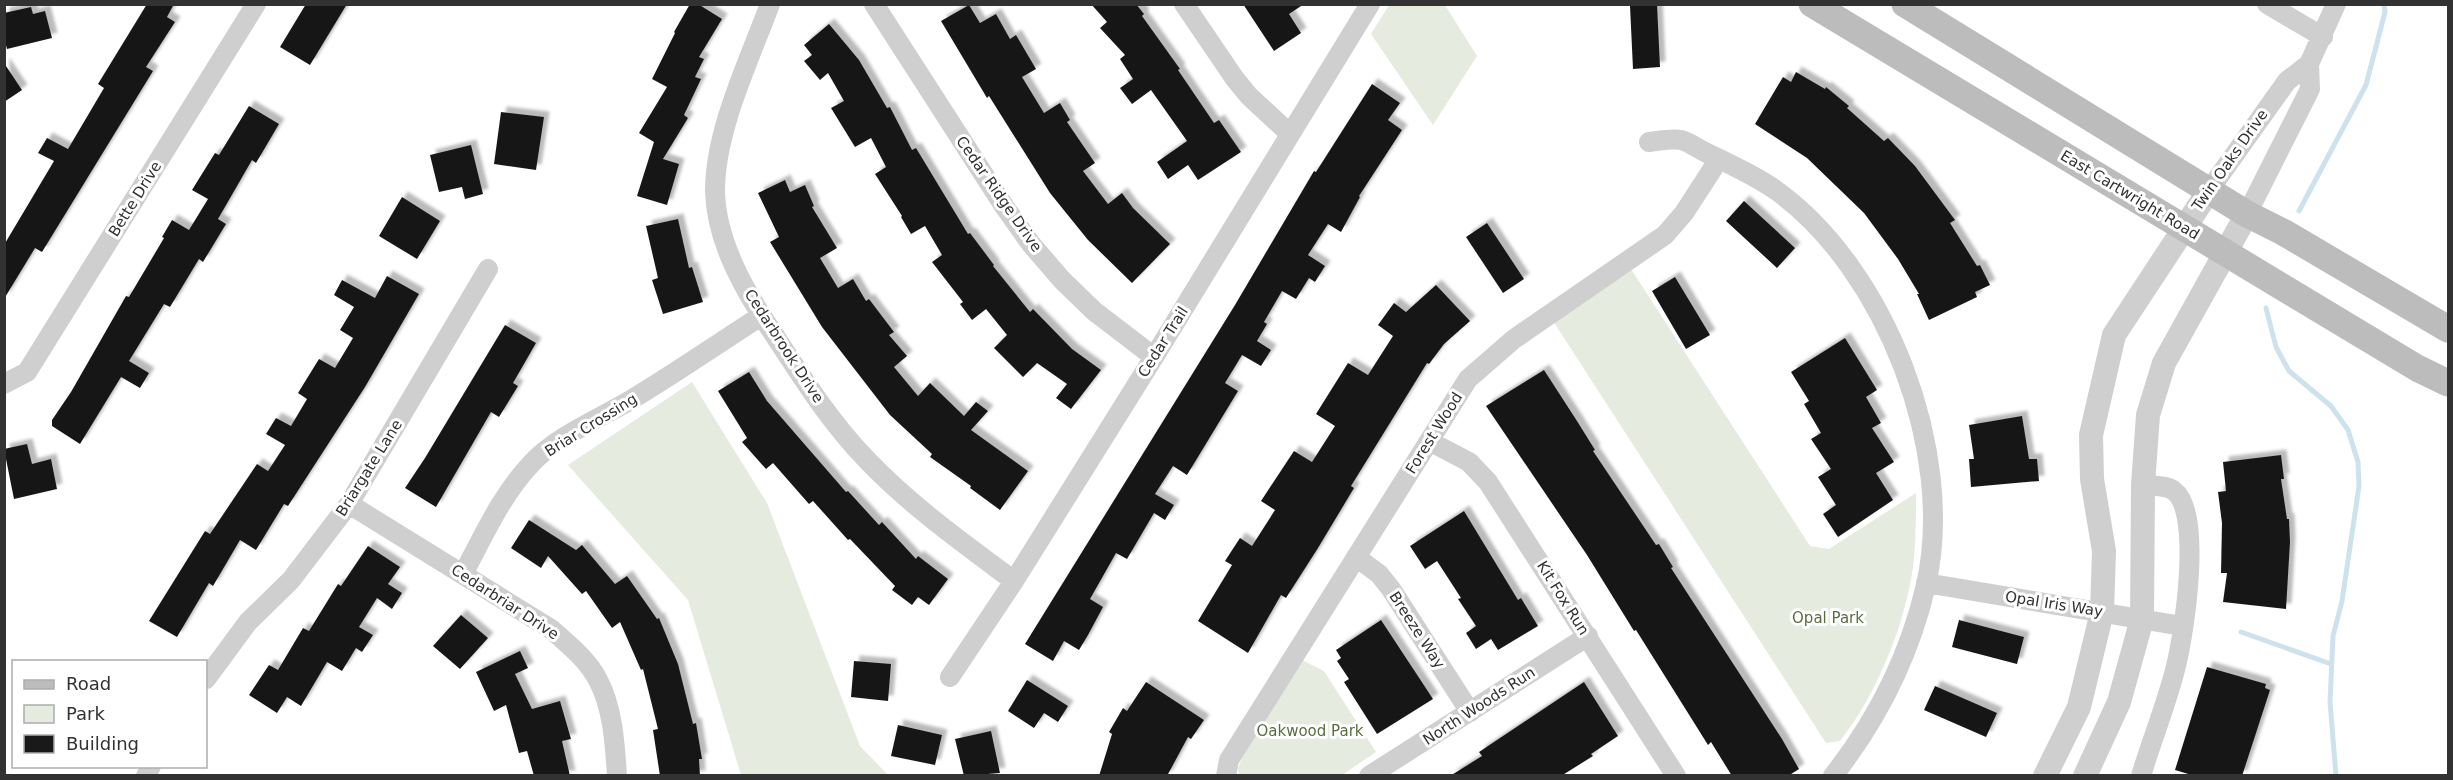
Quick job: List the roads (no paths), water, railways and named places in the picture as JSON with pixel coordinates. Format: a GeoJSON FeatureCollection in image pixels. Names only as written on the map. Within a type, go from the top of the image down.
{"type":"FeatureCollection","features":[{"type":"Feature","properties":{"kind":"main road","name":"East Cartwright Road"},"geometry":{"type":"LineString","coordinates":[[1812,4],[2417,368],[2448,383]]}},
{"type":"Feature","properties":{"kind":"main road"},"geometry":{"type":"LineString","coordinates":[[1905,4],[2210,189],[2247,214],[2283,232],[2448,329]]}},
{"type":"Feature","properties":{"kind":"street","name":"Bette Drive"},"geometry":{"type":"LineString","coordinates":[[4,384],[27,372],[256,4]]}},
{"type":"Feature","properties":{"kind":"street","name":"Cedarbrook Drive"},"geometry":{"type":"LineString","coordinates":[[770,4],[730,114],[718,155],[715,191],[724,240],[737,271],[761,316],[818,402],[867,460],[927,516],[1014,581]]}},
{"type":"Feature","properties":{"kind":"street","name":"Cedar Ridge Drive"},"geometry":{"type":"LineString","coordinates":[[874,4],[991,187],[1031,244],[1062,280],[1094,311],[1154,357]]}},
{"type":"Feature","properties":{"kind":"street"},"geometry":{"type":"LineString","coordinates":[[1184,4],[1235,79],[1290,134]]}},
{"type":"Feature","properties":{"kind":"street","name":"Cedar Trail"},"geometry":{"type":"LineString","coordinates":[[950,677],[1014,581],[1154,357],[1370,4]]}},
{"type":"Feature","properties":{"kind":"street"},"geometry":{"type":"LineString","coordinates":[[2267,4],[2323,37]]}},
{"type":"Feature","properties":{"kind":"street","name":"Twin Oaks Drive"},"geometry":{"type":"LineString","coordinates":[[2045,776],[2079,707],[2102,612],[2104,551],[2092,478],[2091,435],[2114,335],[2183,227],[2286,81],[2309,64],[2336,4]]}},
{"type":"Feature","properties":{"kind":"street","name":"Twin Oaks Drive"},"geometry":{"type":"LineString","coordinates":[[2085,776],[2119,702],[2142,619],[2143,485],[2148,415],[2164,363],[2247,214],[2310,89],[2309,64]]}},
{"type":"Feature","properties":{"kind":"street"},"geometry":{"type":"LineString","coordinates":[[1649,142],[1681,140],[1767,184],[1795,204],[1828,239],[1860,281],[1881,315],[1901,357],[1918,410],[1930,479],[1932,526],[1926,583],[1913,629],[1889,689],[1860,739],[1833,776]]}},
{"type":"Feature","properties":{"kind":"street","name":"Forest Wood"},"geometry":{"type":"LineString","coordinates":[[1226,776],[1229,760],[1468,379],[1514,339],[1665,235],[1684,213],[1719,159]]}},
{"type":"Feature","properties":{"kind":"street","name":"Briargate Lane"},"geometry":{"type":"LineString","coordinates":[[207,678],[248,622],[291,580],[350,504],[488,269]]}},
{"type":"Feature","properties":{"kind":"street","name":"Briar Crossing"},"geometry":{"type":"LineString","coordinates":[[463,574],[505,497],[531,464],[550,448],[633,399],[761,316]]}},
{"type":"Feature","properties":{"kind":"street","name":"Kit Fox Run"},"geometry":{"type":"LineString","coordinates":[[1429,441],[1469,462],[1488,482],[1676,776]]}},
{"type":"Feature","properties":{"kind":"street"},"geometry":{"type":"LineString","coordinates":[[2141,776],[2176,666],[2190,553],[2187,518],[2181,498],[2173,489],[2143,485]]}},
{"type":"Feature","properties":{"kind":"street","name":"Cedarbriar Drive"},"geometry":{"type":"LineString","coordinates":[[350,504],[551,629],[580,655],[599,680],[610,714],[616,776]]}},
{"type":"Feature","properties":{"kind":"street","name":"Breeze Way"},"geometry":{"type":"LineString","coordinates":[[1356,557],[1378,574],[1391,589],[1470,712]]}},
{"type":"Feature","properties":{"kind":"street","name":"Opal Iris Way"},"geometry":{"type":"LineString","coordinates":[[1926,583],[2182,626]]}},
{"type":"Feature","properties":{"kind":"street","name":"North Woods Run"},"geometry":{"type":"LineString","coordinates":[[1369,776],[1588,636]]}},
{"type":"Feature","properties":{"kind":"waterway"},"geometry":{"type":"LineString","coordinates":[[2299,211],[2366,85],[2385,12],[2384,4]]}},
{"type":"Feature","properties":{"kind":"waterway"},"geometry":{"type":"LineString","coordinates":[[2266,308],[2276,347],[2289,371],[2331,406],[2348,430],[2358,462],[2359,486],[2342,601],[2333,636],[2330,702],[2336,776]]}},
{"type":"Feature","properties":{"kind":"waterway"},"geometry":{"type":"LineString","coordinates":[[2241,632],[2331,664]]}},
{"type":"Feature","properties":{"kind":"park label","name":"Opal Park"},"geometry":{"type":"Point","coordinates":[1828,618]}},
{"type":"Feature","properties":{"kind":"park label","name":"Oakwood Park"},"geometry":{"type":"Point","coordinates":[1310,731]}}]}
